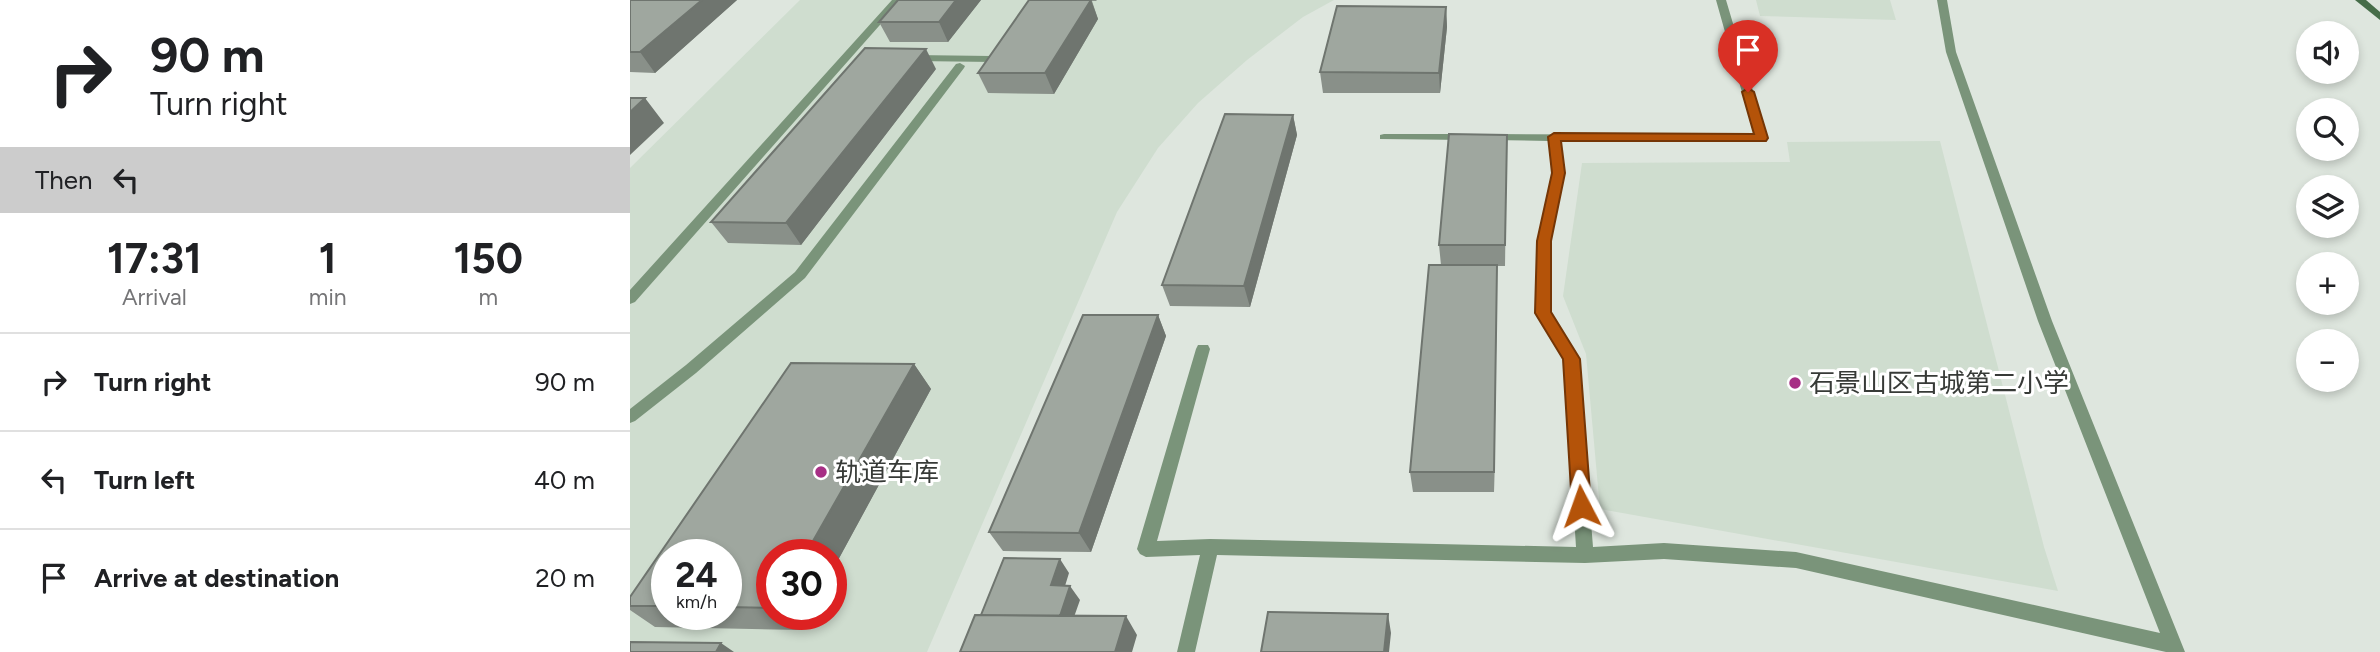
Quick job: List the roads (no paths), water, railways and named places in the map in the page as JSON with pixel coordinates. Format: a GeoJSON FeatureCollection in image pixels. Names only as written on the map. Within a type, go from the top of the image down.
{"type":"FeatureCollection","features":[{"type":"Feature","properties":{"kind":"street"},"geometry":{"type":"LineString","coordinates":[[630,299],[897,0]]}},
{"type":"Feature","properties":{"kind":"street"},"geometry":{"type":"LineString","coordinates":[[1384,137],[1761,138],[1721,0]]}},
{"type":"Feature","properties":{"kind":"street"},"geometry":{"type":"LineString","coordinates":[[1942,0],[1951,52],[2045,321],[2175,649]]}},
{"type":"Feature","properties":{"kind":"street"},"geometry":{"type":"LineString","coordinates":[[2360,0],[2380,17]]}},
{"type":"Feature","properties":{"kind":"street"},"geometry":{"type":"LineString","coordinates":[[900,58],[994,59],[1008,40]]}},
{"type":"Feature","properties":{"kind":"street"},"geometry":{"type":"LineString","coordinates":[[846,58],[859,58]]}},
{"type":"Feature","properties":{"kind":"street"},"geometry":{"type":"LineString","coordinates":[[630,417],[691,369],[800,275],[960,66]]}},
{"type":"Feature","properties":{"kind":"street"},"geometry":{"type":"LineString","coordinates":[[1554,137],[1559,173],[1544,241],[1543,313],[1571,359],[1585,555]]}},
{"type":"Feature","properties":{"kind":"street"},"geometry":{"type":"LineString","coordinates":[[1203,349],[1146,549],[1210,547],[1585,555],[1664,551],[1796,560],[2175,649]]}},
{"type":"Feature","properties":{"kind":"street"},"geometry":{"type":"LineString","coordinates":[[1186,652],[1210,547]]}},
{"type":"Feature","properties":{"kind":"place","name":"石景山区古城第二小学"},"geometry":{"type":"Point","coordinates":[1795,383]}},
{"type":"Feature","properties":{"kind":"place","name":"轨道车库"},"geometry":{"type":"Point","coordinates":[821,472]}}]}
